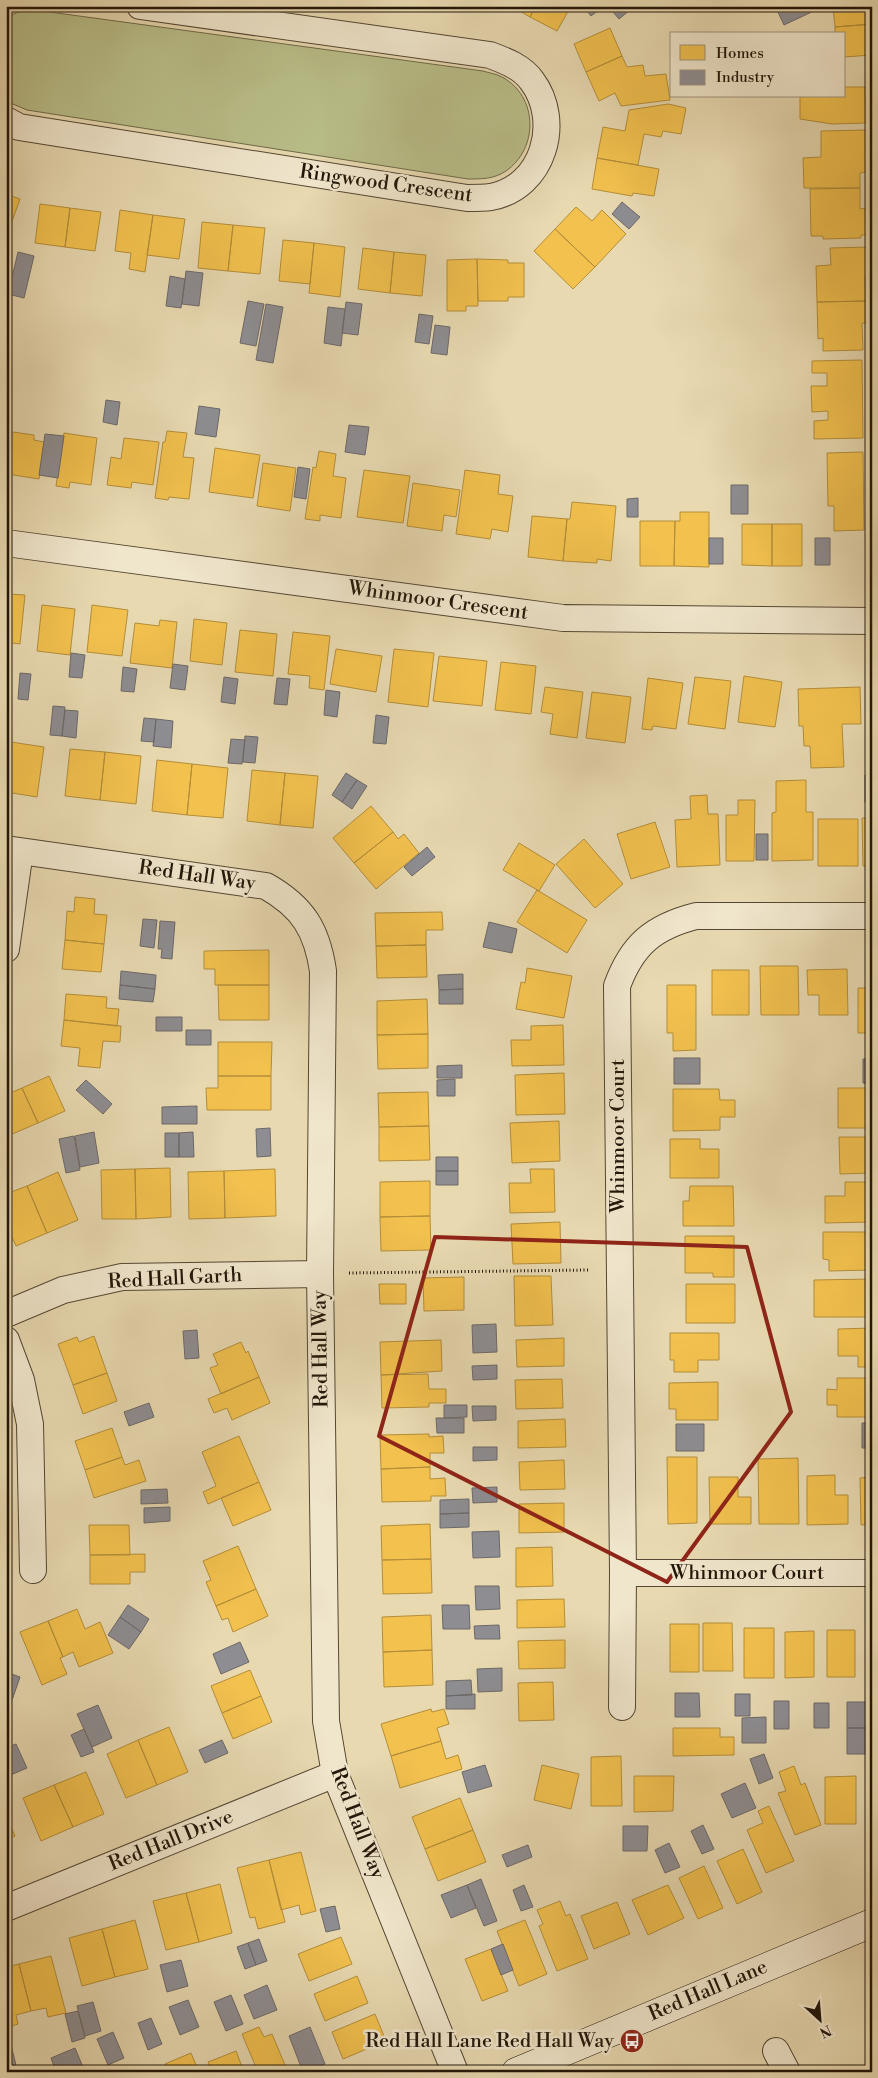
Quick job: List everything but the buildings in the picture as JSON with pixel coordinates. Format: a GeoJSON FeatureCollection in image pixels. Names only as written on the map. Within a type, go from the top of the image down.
{"type":"FeatureCollection","features":[{"type":"Feature","properties":{"kind":"street","name":"Ringwood Crescent"},"geometry":{"type":"LineString","coordinates":[[6,120],[19,127],[468,198],[492,197],[515,188],[533,171],[544,149],[548,125],[544,101],[532,80],[513,64],[490,55],[248,14],[140,6]]}},
{"type":"Feature","properties":{"kind":"street","name":"Whinmoor Crescent"},"geometry":{"type":"LineString","coordinates":[[6,543],[563,618],[872,621]]}},
{"type":"Feature","properties":{"kind":"street"},"geometry":{"type":"LineString","coordinates":[[6,949],[13,850]]}},
{"type":"Feature","properties":{"kind":"street","name":"Red Hall Way"},"geometry":{"type":"LineString","coordinates":[[13,850],[266,886],[285,897],[300,912],[312,930],[320,950],[323,971],[320,1274],[326,1721],[335,1774],[455,2072]]}},
{"type":"Feature","properties":{"kind":"street","name":"Whinmoor Court"},"geometry":{"type":"LineString","coordinates":[[622,1707],[623,1574],[618,1270],[617,986],[625,965],[638,947],[654,932],[674,922],[696,916],[872,916]]}},
{"type":"Feature","properties":{"kind":"street","name":"Red Hall Garth"},"geometry":{"type":"LineString","coordinates":[[6,1314],[63,1290],[122,1277],[320,1274]]}},
{"type":"Feature","properties":{"kind":"street"},"geometry":{"type":"LineString","coordinates":[[6,1340],[21,1380],[30,1424],[33,1570]]}},
{"type":"Feature","properties":{"kind":"street","name":"Whinmoor Court"},"geometry":{"type":"LineString","coordinates":[[623,1574],[872,1573]]}},
{"type":"Feature","properties":{"kind":"street","name":"Red Hall Drive"},"geometry":{"type":"LineString","coordinates":[[6,1908],[335,1774]]}},
{"type":"Feature","properties":{"kind":"street","name":"Red Hall Lane"},"geometry":{"type":"LineString","coordinates":[[516,2072],[872,1923]]}},
{"type":"Feature","properties":{"kind":"path"},"geometry":{"type":"LineString","coordinates":[[320,1274],[618,1270]]}},
{"type":"Feature","properties":{"kind":"highlighted area"},"geometry":{"type":"Polygon","coordinates":[[[435,1237],[747,1247],[791,1412],[667,1582],[379,1436],[435,1237]]]}},
{"type":"Feature","properties":{"kind":"green space"},"geometry":{"type":"Polygon","coordinates":[[[35,10],[495,74],[514,86],[522,96],[528,109],[530,122],[529,136],[517,161],[506,171],[483,179],[468,179],[27,110],[6,101],[6,18],[18,12],[35,10]]]}},
{"type":"Feature","properties":{"kind":"place","name":"Red Hall Lane Red Hall Way"},"geometry":{"type":"Point","coordinates":[632,2041]}}]}
